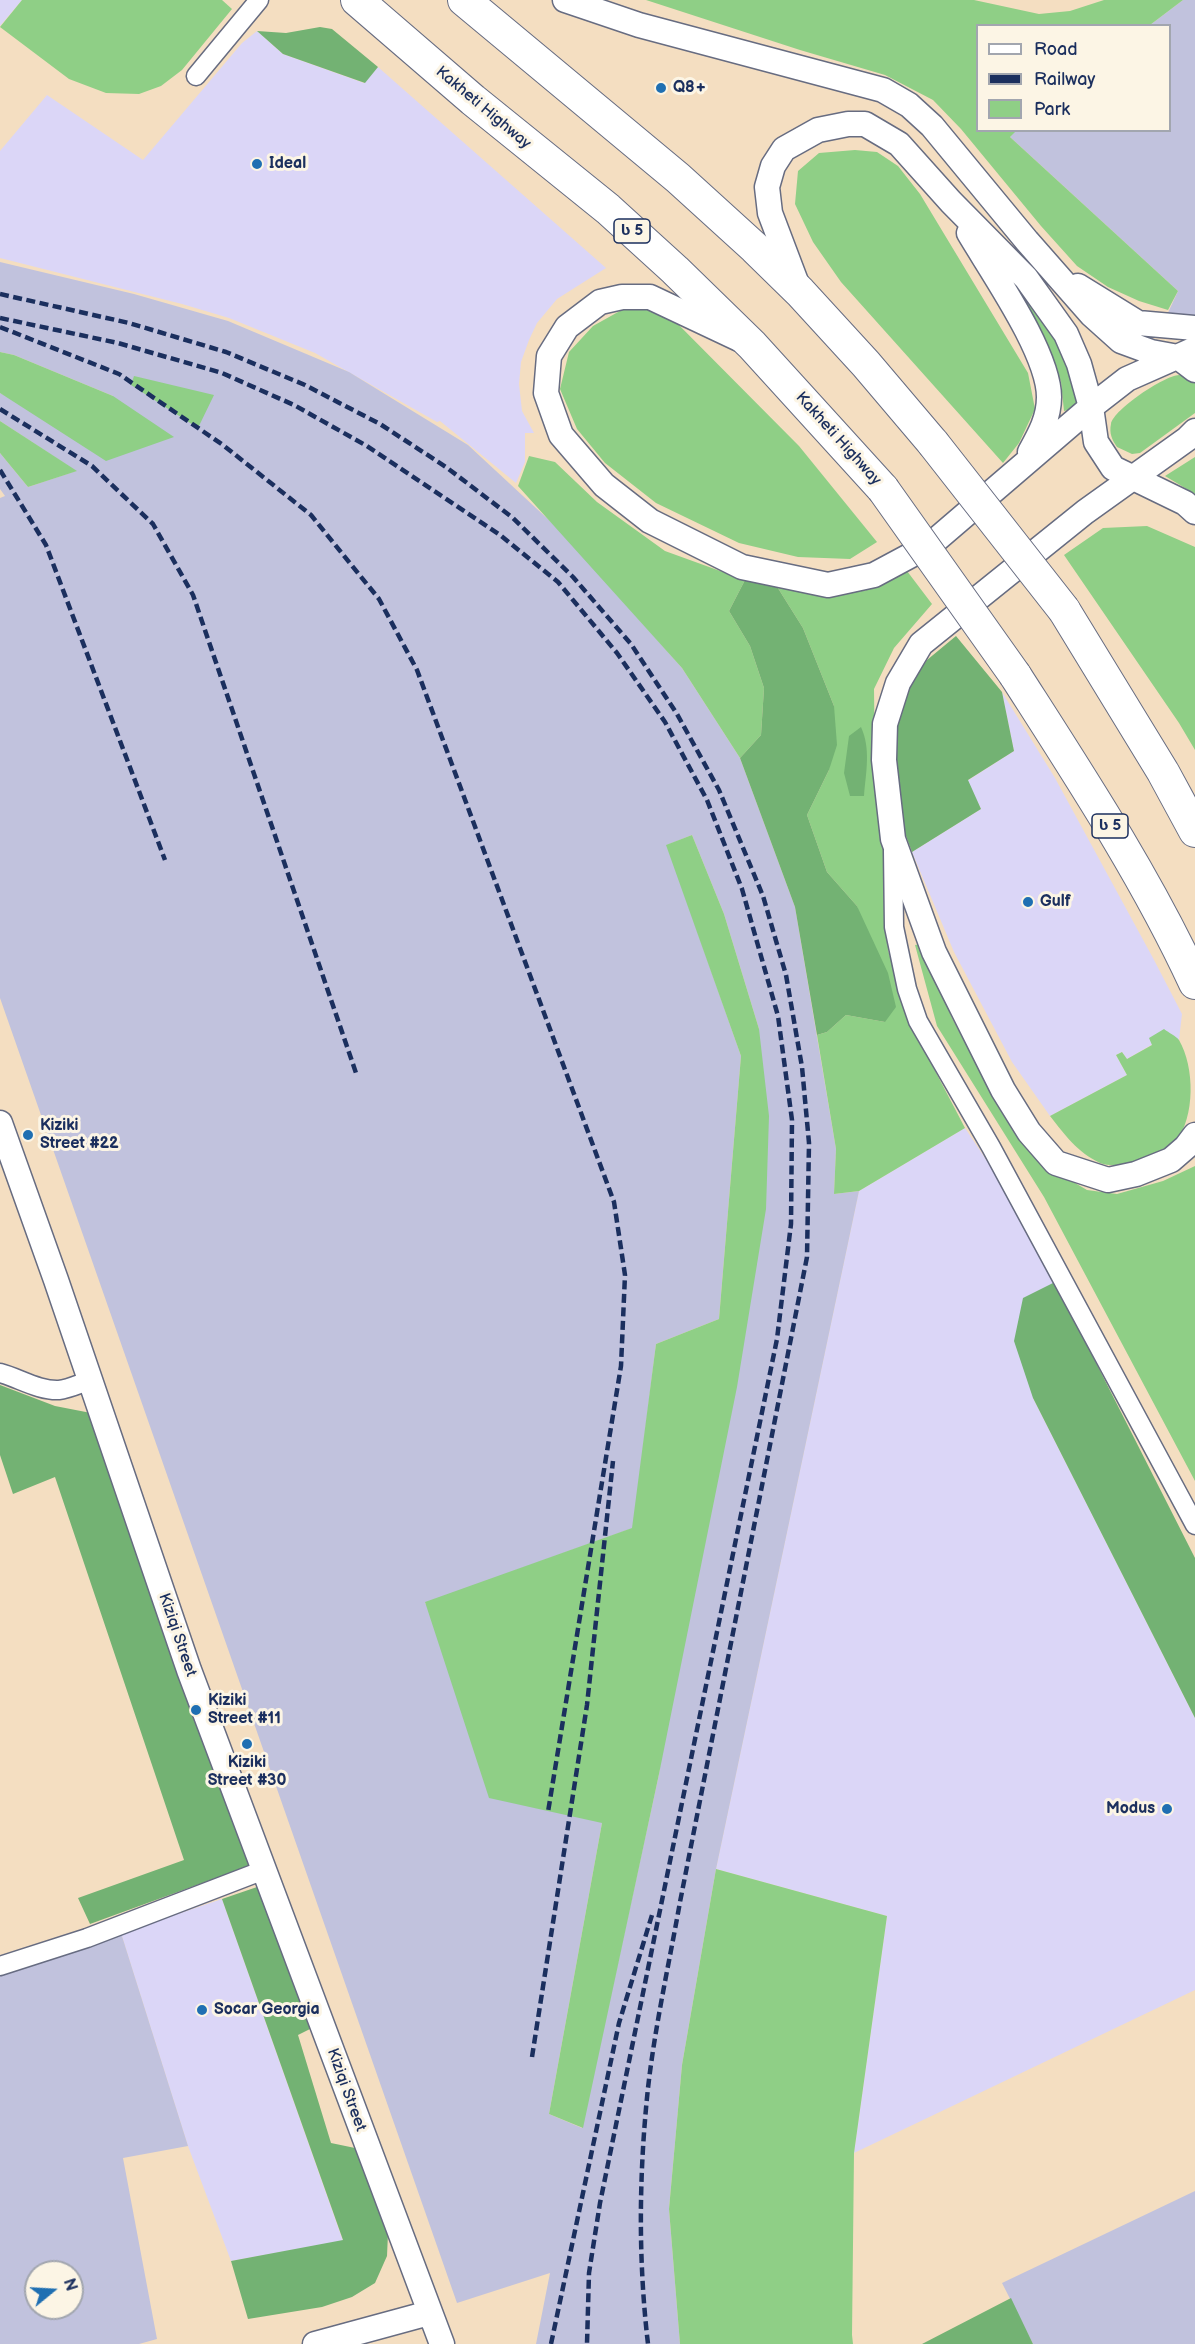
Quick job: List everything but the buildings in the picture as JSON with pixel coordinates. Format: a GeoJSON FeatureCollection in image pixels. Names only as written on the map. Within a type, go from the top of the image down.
{"type":"FeatureCollection","features":[{"type":"Feature","properties":{"kind":"highway","name":"Kakheti Highway"},"geometry":{"type":"LineString","coordinates":[[357,0],[473,100],[608,209],[675,270],[752,345],[883,489],[1015,675],[1086,785],[1133,865],[1195,982]]}},
{"type":"Feature","properties":{"kind":"highway"},"geometry":{"type":"LineString","coordinates":[[464,0],[678,178],[800,292],[866,364],[933,443],[1064,610],[1164,771],[1195,831]]}},
{"type":"Feature","properties":{"kind":"highway"},"geometry":{"type":"LineString","coordinates":[[494,0],[524,48]]}},
{"type":"Feature","properties":{"kind":"main road"},"geometry":{"type":"LineString","coordinates":[[565,0],[639,25],[883,90],[909,105],[932,126],[1092,315],[1121,341],[1151,352],[1189,358]]}},
{"type":"Feature","properties":{"kind":"main road"},"geometry":{"type":"LineString","coordinates":[[800,292],[770,213],[767,187],[773,166],[784,149],[818,130],[848,124],[865,124],[899,144],[951,202],[1026,278],[1066,334],[1079,364],[1091,407],[1096,442],[1113,468],[1185,503],[1195,512]]}},
{"type":"Feature","properties":{"kind":"main road"},"geometry":{"type":"LineString","coordinates":[[951,202],[1031,340],[1047,375],[1049,397],[1046,423],[1023,464]]}},
{"type":"Feature","properties":{"kind":"main road"},"geometry":{"type":"LineString","coordinates":[[1044,258],[1089,294],[1138,323],[1195,328]]}},
{"type":"Feature","properties":{"kind":"main road"},"geometry":{"type":"LineString","coordinates":[[752,345],[650,297],[622,297],[600,302],[567,327],[549,356],[546,393],[561,435],[604,485],[650,521],[741,567],[828,585],[874,575],[930,545],[1023,464],[1127,379],[1189,358]]}},
{"type":"Feature","properties":{"kind":"main road"},"geometry":{"type":"LineString","coordinates":[[1195,431],[1085,512],[921,644],[898,682],[885,723],[884,760],[893,840],[934,952],[1003,1090],[1029,1132],[1056,1162],[1108,1180],[1136,1174],[1171,1160],[1195,1135]]}},
{"type":"Feature","properties":{"kind":"main road","name":"Kiziqi Street"},"geometry":{"type":"LineString","coordinates":[[0,1123],[91,1380],[184,1658],[442,2344]]}},
{"type":"Feature","properties":{"kind":"main road"},"geometry":{"type":"LineString","coordinates":[[315,2344],[429,2313]]}},
{"type":"Feature","properties":{"kind":"street"},"geometry":{"type":"LineString","coordinates":[[196,76],[259,0]]}},
{"type":"Feature","properties":{"kind":"street"},"geometry":{"type":"LineString","coordinates":[[893,840],[894,927],[907,989],[918,1021],[991,1147],[1195,1525]]}},
{"type":"Feature","properties":{"kind":"street"},"geometry":{"type":"LineString","coordinates":[[0,1373],[19,1378],[40,1388],[60,1390],[91,1380]]}},
{"type":"Feature","properties":{"kind":"street"},"geometry":{"type":"LineString","coordinates":[[0,1966],[87,1938],[264,1870]]}},
{"type":"Feature","properties":{"kind":"shaded area"},"geometry":{"type":"Polygon","coordinates":[[[0,0],[22,0],[0,26],[0,0]]]}},
{"type":"Feature","properties":{"kind":"shaded area"},"geometry":{"type":"Polygon","coordinates":[[[1183,0],[1195,0],[1195,318],[1166,317],[1178,291],[1010,137],[1014,132],[1171,132],[1171,24],[1151,24],[1183,0]]]}},
{"type":"Feature","properties":{"kind":"shaded area"},"geometry":{"type":"Polygon","coordinates":[[[257,31],[283,54],[364,83],[378,67],[606,268],[557,299],[537,323],[529,340],[521,362],[519,384],[522,411],[534,433],[525,433],[525,462],[516,483],[440,421],[437,422],[315,353],[229,318],[0,258],[0,151],[47,95],[143,160],[242,43],[257,31]]]}},
{"type":"Feature","properties":{"kind":"shaded area"},"geometry":{"type":"Polygon","coordinates":[[[0,262],[134,294],[228,321],[349,372],[468,445],[564,534],[682,668],[740,758],[795,907],[836,1149],[834,1194],[859,1191],[716,1869],[682,2065],[669,2209],[680,2344],[536,2344],[550,2273],[457,2303],[0,998],[0,498],[5,496],[0,489],[0,453],[28,487],[76,471],[0,421],[0,393],[6,396],[113,396],[14,355],[0,352],[0,262]],[[692,835],[667,845],[741,1056],[719,1319],[656,1344],[633,1528],[425,1603],[602,1823],[549,2114],[582,2128],[659,1774],[759,1029],[724,914],[692,835]]]}},
{"type":"Feature","properties":{"kind":"shaded area","name":"Gulf"},"geometry":{"type":"Polygon","coordinates":[[[1002,692],[1055,778],[1182,1014],[1179,1040],[1164,1030],[1153,1044],[1127,1059],[1122,1052],[1116,1055],[1127,1075],[1050,1116],[1012,1062],[954,952],[912,852],[981,809],[967,781],[1014,751],[1002,692]]]}},
{"type":"Feature","properties":{"kind":"shaded area"},"geometry":{"type":"Polygon","coordinates":[[[965,1128],[999,1179],[1055,1282],[1033,1398],[1195,1718],[1195,1990],[854,2153],[887,1916],[716,1869],[859,1191],[965,1128]]]}},
{"type":"Feature","properties":{"kind":"shaded area"},"geometry":{"type":"Polygon","coordinates":[[[222,1899],[343,2241],[231,2261],[188,2146],[121,1933],[222,1899]]]}},
{"type":"Feature","properties":{"kind":"shaded area"},"geometry":{"type":"Polygon","coordinates":[[[121,1933],[188,2146],[123,2158],[157,2339],[139,2344],[0,2344],[0,1975],[121,1933]]]}},
{"type":"Feature","properties":{"kind":"shaded area"},"geometry":{"type":"Polygon","coordinates":[[[1195,2191],[1195,2344],[1033,2344],[1002,2283],[1195,2191]]]}},
{"type":"Feature","properties":{"kind":"green space"},"geometry":{"type":"Polygon","coordinates":[[[22,0],[222,0],[232,9],[182,70],[161,86],[139,94],[106,93],[69,79],[0,27],[22,0]]]}},
{"type":"Feature","properties":{"kind":"green space"},"geometry":{"type":"Polygon","coordinates":[[[646,0],[974,0],[1039,14],[1070,11],[1104,0],[1183,0],[1151,24],[976,24],[976,132],[1015,132],[1010,137],[1178,291],[1168,310],[1139,301],[1108,287],[1077,266],[961,129],[933,100],[885,75],[646,0]]]}},
{"type":"Feature","properties":{"kind":"green space"},"geometry":{"type":"Polygon","coordinates":[[[320,27],[332,29],[378,67],[365,83],[283,54],[257,31],[286,33],[320,27]]]}},
{"type":"Feature","properties":{"kind":"green space"},"geometry":{"type":"Polygon","coordinates":[[[855,150],[877,152],[898,166],[920,194],[1028,373],[1035,409],[1019,443],[1003,463],[841,282],[813,242],[795,204],[798,171],[819,153],[855,150]]]}},
{"type":"Feature","properties":{"kind":"green space"},"geometry":{"type":"Polygon","coordinates":[[[989,254],[1057,329],[1083,395],[1073,409],[1064,411],[1061,382],[1049,349],[989,254]]]}},
{"type":"Feature","properties":{"kind":"green space"},"geometry":{"type":"Polygon","coordinates":[[[627,307],[661,307],[799,446],[877,542],[850,559],[798,557],[739,543],[656,503],[605,463],[577,429],[560,389],[569,352],[593,326],[627,307]]]}},
{"type":"Feature","properties":{"kind":"green space"},"geometry":{"type":"Polygon","coordinates":[[[0,352],[14,355],[113,396],[174,437],[106,461],[0,393],[0,352]]]}},
{"type":"Feature","properties":{"kind":"green space"},"geometry":{"type":"Polygon","coordinates":[[[1179,375],[1188,377],[1195,383],[1195,413],[1140,453],[1132,454],[1117,447],[1110,430],[1114,418],[1140,394],[1162,381],[1179,375]]]}},
{"type":"Feature","properties":{"kind":"green space"},"geometry":{"type":"Polygon","coordinates":[[[134,376],[214,395],[198,428],[131,385],[134,376]]]}},
{"type":"Feature","properties":{"kind":"green space"},"geometry":{"type":"Polygon","coordinates":[[[0,421],[77,471],[28,487],[0,453],[0,421]]]}},
{"type":"Feature","properties":{"kind":"green space"},"geometry":{"type":"Polygon","coordinates":[[[529,456],[555,462],[597,502],[665,551],[745,580],[729,611],[750,646],[764,688],[761,735],[740,758],[682,668],[518,486],[529,456]]]}},
{"type":"Feature","properties":{"kind":"green space"},"geometry":{"type":"Polygon","coordinates":[[[1195,457],[1195,494],[1165,476],[1195,457]]]}},
{"type":"Feature","properties":{"kind":"green space"},"geometry":{"type":"Polygon","coordinates":[[[1147,526],[1195,547],[1195,750],[1064,555],[1103,528],[1147,526]]]}},
{"type":"Feature","properties":{"kind":"green space"},"geometry":{"type":"Polygon","coordinates":[[[907,571],[932,604],[894,648],[874,689],[875,768],[884,852],[888,950],[909,1021],[965,1128],[859,1191],[834,1194],[836,1149],[817,1035],[827,1032],[846,1015],[885,1022],[857,906],[827,872],[807,815],[829,770],[834,706],[803,628],[776,585],[816,592],[856,592],[882,585],[907,571]]]}},
{"type":"Feature","properties":{"kind":"green space"},"geometry":{"type":"Polygon","coordinates":[[[745,580],[776,585],[803,628],[834,706],[837,745],[829,770],[807,815],[827,872],[857,906],[888,973],[896,1007],[885,1022],[846,1015],[827,1032],[817,1035],[795,907],[740,758],[761,735],[764,688],[750,646],[729,611],[745,580]]]}},
{"type":"Feature","properties":{"kind":"green space"},"geometry":{"type":"Polygon","coordinates":[[[956,636],[1002,692],[1014,751],[968,780],[981,809],[912,852],[903,828],[893,725],[905,693],[927,660],[956,636]]]}},
{"type":"Feature","properties":{"kind":"green space"},"geometry":{"type":"Polygon","coordinates":[[[861,727],[867,752],[864,796],[850,796],[844,773],[849,736],[861,727]]]}},
{"type":"Feature","properties":{"kind":"green space"},"geometry":{"type":"Polygon","coordinates":[[[692,835],[724,914],[759,1029],[769,1116],[766,1209],[737,1387],[659,1774],[583,2128],[549,2114],[602,1823],[489,1798],[425,1602],[632,1528],[656,1344],[719,1319],[741,1056],[666,845],[692,835]]]}},
{"type":"Feature","properties":{"kind":"green space"},"geometry":{"type":"Polygon","coordinates":[[[921,944],[952,1018],[990,1090],[1046,1166],[1087,1190],[1117,1194],[1163,1181],[1195,1166],[1195,1481],[1044,1197],[937,1026],[915,945],[921,944]]]}},
{"type":"Feature","properties":{"kind":"green space"},"geometry":{"type":"Polygon","coordinates":[[[1164,1029],[1179,1040],[1188,1064],[1190,1078],[1190,1106],[1187,1119],[1176,1142],[1173,1146],[1152,1157],[1122,1165],[1108,1165],[1092,1159],[1066,1136],[1050,1116],[1127,1075],[1116,1055],[1122,1052],[1127,1059],[1152,1045],[1149,1038],[1164,1029]]]}},
{"type":"Feature","properties":{"kind":"green space"},"geometry":{"type":"Polygon","coordinates":[[[1055,1282],[1195,1558],[1195,1718],[1033,1398],[1014,1341],[1023,1298],[1055,1282]]]}},
{"type":"Feature","properties":{"kind":"green space"},"geometry":{"type":"Polygon","coordinates":[[[0,1385],[55,1406],[91,1413],[249,1866],[90,1924],[78,1898],[184,1860],[55,1477],[13,1494],[0,1455],[0,1385]]]}},
{"type":"Feature","properties":{"kind":"green space"},"geometry":{"type":"Polygon","coordinates":[[[716,1869],[887,1916],[854,2153],[853,2344],[680,2344],[669,2209],[682,2065],[716,1869]]]}},
{"type":"Feature","properties":{"kind":"green space"},"geometry":{"type":"Polygon","coordinates":[[[257,1887],[312,2028],[298,2035],[331,2143],[355,2148],[388,2233],[387,2256],[375,2283],[352,2297],[322,2307],[248,2319],[231,2261],[343,2240],[222,1899],[257,1887]]]}},
{"type":"Feature","properties":{"kind":"green space"},"geometry":{"type":"Polygon","coordinates":[[[1011,2298],[1033,2344],[922,2344],[1011,2298]]]}},
{"type":"Feature","properties":{"kind":"railway"},"geometry":{"type":"LineString","coordinates":[[0,294],[129,323],[226,352],[305,385],[380,424],[446,467],[513,518],[573,577],[631,644],[677,714],[719,790],[763,896],[786,975],[802,1067],[809,1143],[807,1257],[680,1902],[651,2065],[645,2120],[641,2216],[648,2344]]}},
{"type":"Feature","properties":{"kind":"railway"},"geometry":{"type":"LineString","coordinates":[[0,318],[118,343],[222,373],[294,405],[367,446],[500,535],[558,582],[617,653],[665,722],[707,800],[742,889],[778,1016],[792,1120],[791,1224],[777,1339],[600,2203],[589,2273],[587,2344]]}},
{"type":"Feature","properties":{"kind":"railway"},"geometry":{"type":"LineString","coordinates":[[0,327],[119,374],[223,445],[311,515],[379,599],[417,670],[614,1202],[625,1275],[621,1366],[548,1812]]}},
{"type":"Feature","properties":{"kind":"railway"},"geometry":{"type":"LineString","coordinates":[[0,409],[92,466],[153,524],[193,595],[356,1073]]}},
{"type":"Feature","properties":{"kind":"railway"},"geometry":{"type":"LineString","coordinates":[[0,470],[46,545],[165,860]]}},
{"type":"Feature","properties":{"kind":"railway"},"geometry":{"type":"LineString","coordinates":[[532,2057],[587,1705],[613,1461]]}},
{"type":"Feature","properties":{"kind":"railway"},"geometry":{"type":"LineString","coordinates":[[551,2344],[619,2023],[652,1915]]}},
{"type":"Feature","properties":{"kind":"place","name":"Q8+"},"geometry":{"type":"Point","coordinates":[661,88]}},
{"type":"Feature","properties":{"kind":"place","name":"Ideal"},"geometry":{"type":"Point","coordinates":[257,164]}},
{"type":"Feature","properties":{"kind":"place","name":"Gulf"},"geometry":{"type":"Point","coordinates":[1028,902]}},
{"type":"Feature","properties":{"kind":"place","name":"Kiziki Street #22"},"geometry":{"type":"Point","coordinates":[28,1135]}},
{"type":"Feature","properties":{"kind":"place","name":"Kiziki Street #11"},"geometry":{"type":"Point","coordinates":[196,1710]}},
{"type":"Feature","properties":{"kind":"place","name":"Kiziki Street #30"},"geometry":{"type":"Point","coordinates":[247,1744]}},
{"type":"Feature","properties":{"kind":"place","name":"Modus"},"geometry":{"type":"Point","coordinates":[1167,1809]}},
{"type":"Feature","properties":{"kind":"place","name":"Socar Georgia"},"geometry":{"type":"Point","coordinates":[202,2010]}}]}
